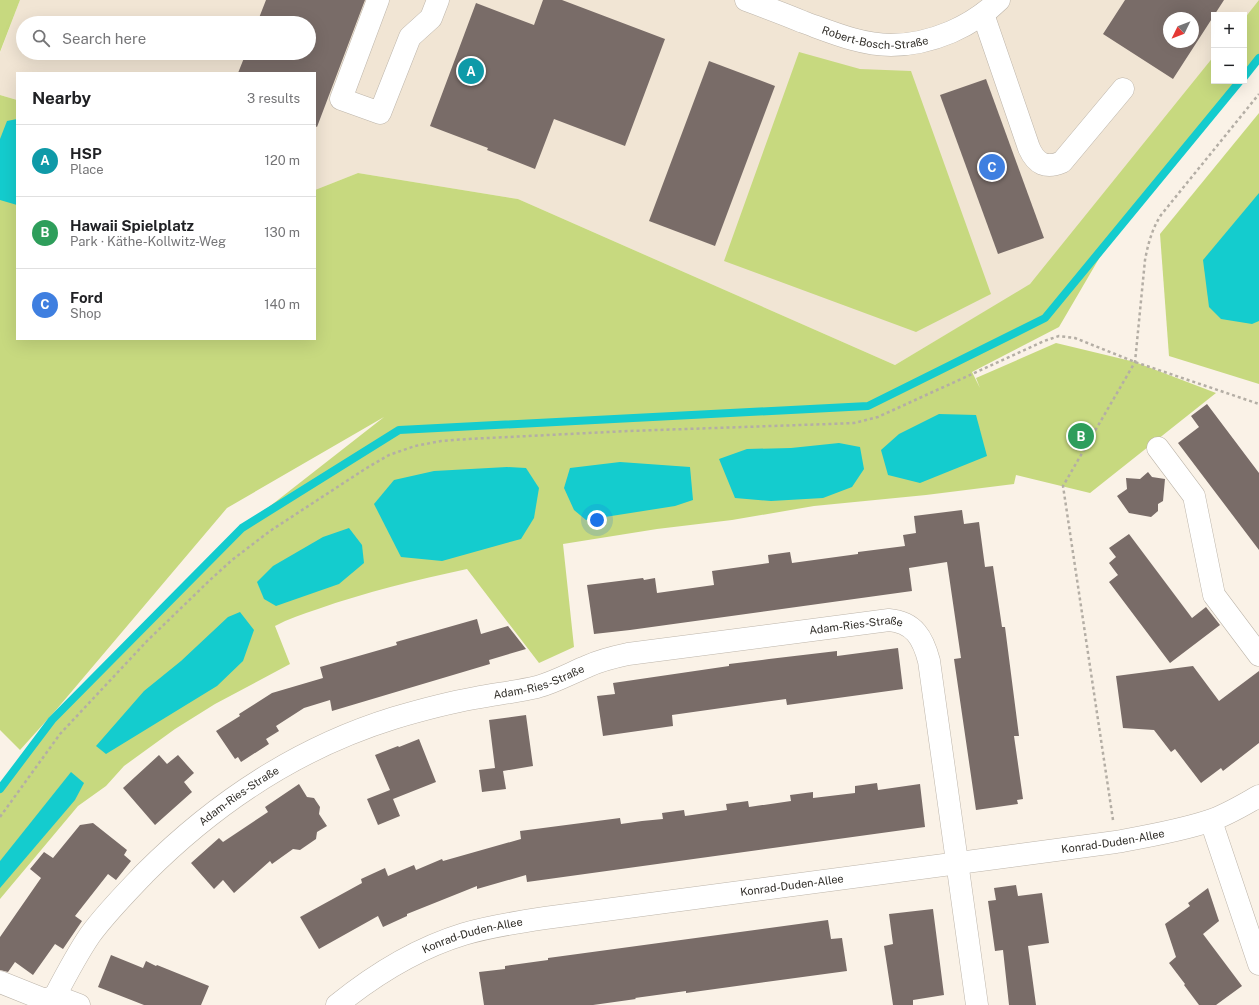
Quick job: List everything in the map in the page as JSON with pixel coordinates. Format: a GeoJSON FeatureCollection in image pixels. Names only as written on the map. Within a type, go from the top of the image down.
{"type":"FeatureCollection","features":[{"type":"Feature","properties":{"kind":"street"},"geometry":{"type":"LineString","coordinates":[[378,0],[341,98],[380,113],[410,37],[431,18],[438,0]]}},
{"type":"Feature","properties":{"kind":"street","name":"Robert-Bosch-Straße"},"geometry":{"type":"LineString","coordinates":[[746,0],[835,34],[866,42],[890,45],[932,39],[960,28],[983,14],[999,0]]}},
{"type":"Feature","properties":{"kind":"street"},"geometry":{"type":"LineString","coordinates":[[983,14],[1031,154],[1040,163],[1051,166],[1062,162],[1123,89]]}},
{"type":"Feature","properties":{"kind":"street"},"geometry":{"type":"LineString","coordinates":[[1158,448],[1194,496],[1214,595],[1259,655]]}},
{"type":"Feature","properties":{"kind":"street","name":"Adam-Ries-Straße"},"geometry":{"type":"LineString","coordinates":[[55,996],[79,952],[101,921],[128,890],[156,863],[192,830],[236,795],[273,771],[326,744],[374,725],[433,707],[542,686],[602,660],[628,654],[884,620],[899,621],[913,629],[924,644],[929,662],[977,1005]]}},
{"type":"Feature","properties":{"kind":"street","name":"Konrad-Duden-Allee"},"geometry":{"type":"LineString","coordinates":[[337,1005],[364,984],[400,962],[451,939],[490,927],[545,918],[1116,842],[1157,835],[1211,821],[1237,809],[1259,796]]}},
{"type":"Feature","properties":{"kind":"street"},"geometry":{"type":"LineString","coordinates":[[1211,821],[1259,964]]}},
{"type":"Feature","properties":{"kind":"street"},"geometry":{"type":"LineString","coordinates":[[0,982],[45,1000],[55,996],[79,1005]]}},
{"type":"Feature","properties":{"kind":"path"},"geometry":{"type":"LineString","coordinates":[[1116,842],[1063,486],[1135,362],[1145,260],[1148,242],[1153,228],[1161,215],[1259,94]]}},
{"type":"Feature","properties":{"kind":"path"},"geometry":{"type":"LineString","coordinates":[[0,817],[49,748],[68,725],[147,641],[210,580],[232,560],[270,532],[365,469],[389,455],[402,450],[441,441],[468,439],[629,431],[854,423],[878,417],[1056,337],[1064,336],[1075,338],[1135,362],[1259,404]]}},
{"type":"Feature","properties":{"kind":"shaded area"},"geometry":{"type":"Polygon","coordinates":[[[20,0],[1259,0],[1259,4],[1247,20],[1247,12],[1211,12],[1211,68],[1153,144],[1028,286],[895,365],[518,199],[358,173],[316,190],[316,72],[16,72],[16,100],[0,95],[0,53],[20,0]]]}},
{"type":"Feature","properties":{"kind":"green space"},"geometry":{"type":"Polygon","coordinates":[[[0,0],[20,0],[0,52],[0,0]]]}},
{"type":"Feature","properties":{"kind":"green space"},"geometry":{"type":"Polygon","coordinates":[[[1259,0],[1259,58],[1247,72],[1247,48],[1247,15],[1259,0]]]}},
{"type":"Feature","properties":{"kind":"green space"},"geometry":{"type":"Polygon","coordinates":[[[799,52],[860,69],[911,71],[991,294],[916,332],[724,261],[799,52]]]}},
{"type":"Feature","properties":{"kind":"green space"},"geometry":{"type":"Polygon","coordinates":[[[1211,60],[1211,84],[1237,84],[1121,221],[1059,327],[972,372],[980,388],[976,378],[1056,343],[1135,362],[1216,393],[1090,493],[1016,475],[1014,484],[926,495],[814,506],[732,520],[657,529],[563,544],[574,647],[539,663],[467,569],[373,592],[285,621],[275,626],[290,664],[215,704],[175,729],[124,766],[106,786],[78,806],[0,899],[0,789],[51,720],[242,528],[384,417],[227,508],[56,710],[20,750],[0,730],[0,95],[16,100],[16,340],[316,340],[316,190],[358,173],[518,199],[895,365],[1030,284],[1211,60]]]}},
{"type":"Feature","properties":{"kind":"green space"},"geometry":{"type":"Polygon","coordinates":[[[1259,113],[1259,384],[1169,356],[1160,234],[1259,113]]]}},
{"type":"Feature","properties":{"kind":"water"},"geometry":{"type":"Polygon","coordinates":[[[16,119],[16,205],[0,200],[0,139],[7,121],[16,119]]]}},
{"type":"Feature","properties":{"kind":"water"},"geometry":{"type":"Polygon","coordinates":[[[1259,193],[1259,321],[1252,324],[1221,319],[1209,307],[1203,260],[1259,193]]]}},
{"type":"Feature","properties":{"kind":"water"},"geometry":{"type":"Polygon","coordinates":[[[939,414],[976,415],[987,456],[920,483],[888,475],[881,450],[899,434],[939,414]]]}},
{"type":"Feature","properties":{"kind":"water"},"geometry":{"type":"Polygon","coordinates":[[[839,443],[860,447],[864,469],[852,487],[823,498],[771,501],[735,498],[719,459],[747,449],[791,448],[839,443]]]}},
{"type":"Feature","properties":{"kind":"water"},"geometry":{"type":"Polygon","coordinates":[[[620,462],[690,467],[693,500],[675,506],[586,520],[574,510],[564,488],[570,468],[620,462]]]}},
{"type":"Feature","properties":{"kind":"water"},"geometry":{"type":"Polygon","coordinates":[[[507,467],[526,468],[539,488],[534,518],[521,539],[442,561],[401,557],[374,504],[394,480],[434,471],[507,467]]]}},
{"type":"Feature","properties":{"kind":"water"},"geometry":{"type":"Polygon","coordinates":[[[349,528],[362,545],[364,563],[339,584],[276,606],[264,599],[257,582],[273,566],[323,537],[349,528]]]}},
{"type":"Feature","properties":{"kind":"water"},"geometry":{"type":"Polygon","coordinates":[[[240,612],[254,630],[243,661],[217,686],[106,754],[96,746],[144,691],[181,661],[228,617],[240,612]]]}},
{"type":"Feature","properties":{"kind":"water"},"geometry":{"type":"Polygon","coordinates":[[[71,772],[84,783],[75,800],[0,888],[0,861],[71,772]]]}},
{"type":"Feature","properties":{"kind":"building"},"geometry":{"type":"Polygon","coordinates":[[[266,0],[365,0],[317,127],[316,72],[238,72],[243,60],[316,60],[316,16],[260,16],[266,0]]]}},
{"type":"Feature","properties":{"kind":"building"},"geometry":{"type":"Polygon","coordinates":[[[543,0],[562,0],[665,39],[625,146],[554,119],[535,169],[487,150],[488,148],[430,126],[476,3],[534,25],[543,0]]]}},
{"type":"Feature","properties":{"kind":"building"},"geometry":{"type":"Polygon","coordinates":[[[1125,0],[1224,0],[1216,12],[1211,12],[1211,20],[1199,39],[1199,12],[1163,12],[1163,48],[1193,48],[1173,79],[1103,34],[1125,0]]]}},
{"type":"Feature","properties":{"kind":"building"},"geometry":{"type":"Polygon","coordinates":[[[709,61],[775,86],[715,246],[649,221],[709,61]]]}},
{"type":"Feature","properties":{"kind":"building"},"geometry":{"type":"Polygon","coordinates":[[[986,79],[1044,238],[998,254],[940,95],[986,79]]]}},
{"type":"Feature","properties":{"kind":"building"},"geometry":{"type":"Polygon","coordinates":[[[1207,404],[1259,473],[1259,550],[1178,443],[1199,427],[1191,416],[1207,404]]]}},
{"type":"Feature","properties":{"kind":"building"},"geometry":{"type":"Polygon","coordinates":[[[1148,472],[1152,477],[1165,479],[1163,501],[1158,504],[1158,511],[1151,517],[1129,513],[1117,496],[1127,489],[1126,478],[1140,479],[1148,472]]]}},
{"type":"Feature","properties":{"kind":"building"},"geometry":{"type":"Polygon","coordinates":[[[962,510],[964,524],[979,522],[985,567],[993,566],[1002,627],[1005,627],[1019,736],[1014,736],[1023,799],[1017,800],[1018,804],[976,810],[954,659],[961,658],[947,562],[909,568],[912,591],[594,634],[587,585],[643,578],[644,580],[655,578],[657,593],[714,585],[712,571],[769,563],[768,555],[790,552],[792,563],[905,546],[903,535],[916,533],[914,516],[962,510]]]}},
{"type":"Feature","properties":{"kind":"building"},"geometry":{"type":"Polygon","coordinates":[[[1129,534],[1192,618],[1206,607],[1220,625],[1170,663],[1109,582],[1118,575],[1109,563],[1116,557],[1109,548],[1129,534]]]}},
{"type":"Feature","properties":{"kind":"building"},"geometry":{"type":"Polygon","coordinates":[[[477,619],[481,634],[508,626],[526,649],[489,660],[490,664],[332,711],[330,700],[304,708],[276,726],[279,731],[266,739],[269,744],[241,762],[238,757],[235,759],[216,731],[272,693],[323,678],[320,667],[397,645],[396,642],[477,619]]]}},
{"type":"Feature","properties":{"kind":"building"},"geometry":{"type":"Polygon","coordinates":[[[898,648],[903,689],[787,705],[786,699],[672,715],[673,726],[603,736],[597,696],[615,694],[613,683],[769,659],[837,651],[837,656],[898,648]]]}},
{"type":"Feature","properties":{"kind":"building"},"geometry":{"type":"Polygon","coordinates":[[[1193,666],[1219,701],[1259,671],[1259,743],[1223,771],[1221,768],[1201,783],[1175,749],[1171,752],[1154,730],[1123,728],[1116,676],[1193,666]]]}},
{"type":"Feature","properties":{"kind":"building"},"geometry":{"type":"Polygon","coordinates":[[[526,715],[533,766],[503,771],[506,789],[482,792],[479,770],[495,768],[489,720],[526,715]]]}},
{"type":"Feature","properties":{"kind":"building"},"geometry":{"type":"Polygon","coordinates":[[[419,739],[436,782],[393,799],[400,816],[378,825],[367,799],[390,790],[375,755],[419,739]]]}},
{"type":"Feature","properties":{"kind":"building"},"geometry":{"type":"Polygon","coordinates":[[[159,755],[167,764],[178,755],[194,773],[184,782],[192,792],[155,825],[123,788],[159,755]]]}},
{"type":"Feature","properties":{"kind":"building"},"geometry":{"type":"Polygon","coordinates":[[[877,783],[878,790],[920,784],[925,827],[527,882],[526,875],[477,889],[477,886],[407,914],[407,916],[383,927],[378,916],[319,949],[300,917],[362,883],[361,879],[385,868],[388,876],[414,865],[416,870],[442,859],[443,861],[521,839],[520,831],[620,818],[621,824],[663,819],[662,813],[684,810],[685,816],[727,810],[726,804],[748,801],[749,807],[791,801],[790,795],[813,792],[813,798],[855,793],[855,786],[877,783]]]}},
{"type":"Feature","properties":{"kind":"building"},"geometry":{"type":"Polygon","coordinates":[[[299,784],[307,797],[314,798],[320,807],[319,814],[327,826],[317,832],[316,839],[300,850],[293,849],[272,864],[270,861],[234,893],[223,880],[214,889],[191,863],[219,838],[223,842],[268,812],[265,807],[299,784]]]}},
{"type":"Feature","properties":{"kind":"building"},"geometry":{"type":"Polygon","coordinates":[[[93,823],[127,850],[124,855],[131,861],[116,880],[108,874],[75,916],[82,921],[63,949],[55,944],[33,975],[15,962],[8,972],[0,970],[0,937],[41,878],[30,869],[44,852],[53,858],[80,825],[93,823]]]}},
{"type":"Feature","properties":{"kind":"building"},"geometry":{"type":"Polygon","coordinates":[[[1016,885],[1018,896],[1042,893],[1049,943],[1028,946],[1036,1005],[1009,1005],[1003,950],[995,951],[988,901],[996,900],[994,888],[1016,885]]]}},
{"type":"Feature","properties":{"kind":"building"},"geometry":{"type":"Polygon","coordinates":[[[1208,888],[1219,921],[1203,934],[1242,986],[1216,1005],[1199,1005],[1169,963],[1176,957],[1165,924],[1190,906],[1188,903],[1208,888]]]}},
{"type":"Feature","properties":{"kind":"building"},"geometry":{"type":"Polygon","coordinates":[[[933,909],[944,995],[913,1000],[913,1005],[893,1005],[884,946],[893,944],[889,914],[933,909]]]}},
{"type":"Feature","properties":{"kind":"building"},"geometry":{"type":"Polygon","coordinates":[[[828,920],[831,939],[842,938],[847,971],[686,993],[686,991],[593,1005],[484,1005],[479,972],[505,969],[505,966],[548,960],[548,958],[828,920]]]}},
{"type":"Feature","properties":{"kind":"building"},"geometry":{"type":"Polygon","coordinates":[[[111,955],[143,968],[146,961],[209,986],[201,1005],[144,1005],[98,987],[111,955]]]}},
{"type":"Feature","properties":{"kind":"waterway"},"geometry":{"type":"LineString","coordinates":[[1247,73],[1259,58]]}},
{"type":"Feature","properties":{"kind":"waterway"},"geometry":{"type":"LineString","coordinates":[[0,789],[52,720],[242,528],[399,430],[868,406],[1045,318],[1238,84]]}},
{"type":"Feature","properties":{"kind":"place","name":"HSP"},"geometry":{"type":"Point","coordinates":[471,71]}},
{"type":"Feature","properties":{"kind":"place","name":"Ford"},"geometry":{"type":"Point","coordinates":[992,167]}},
{"type":"Feature","properties":{"kind":"place","name":"Hawaii Spielplatz"},"geometry":{"type":"Point","coordinates":[1081,436]}}]}
